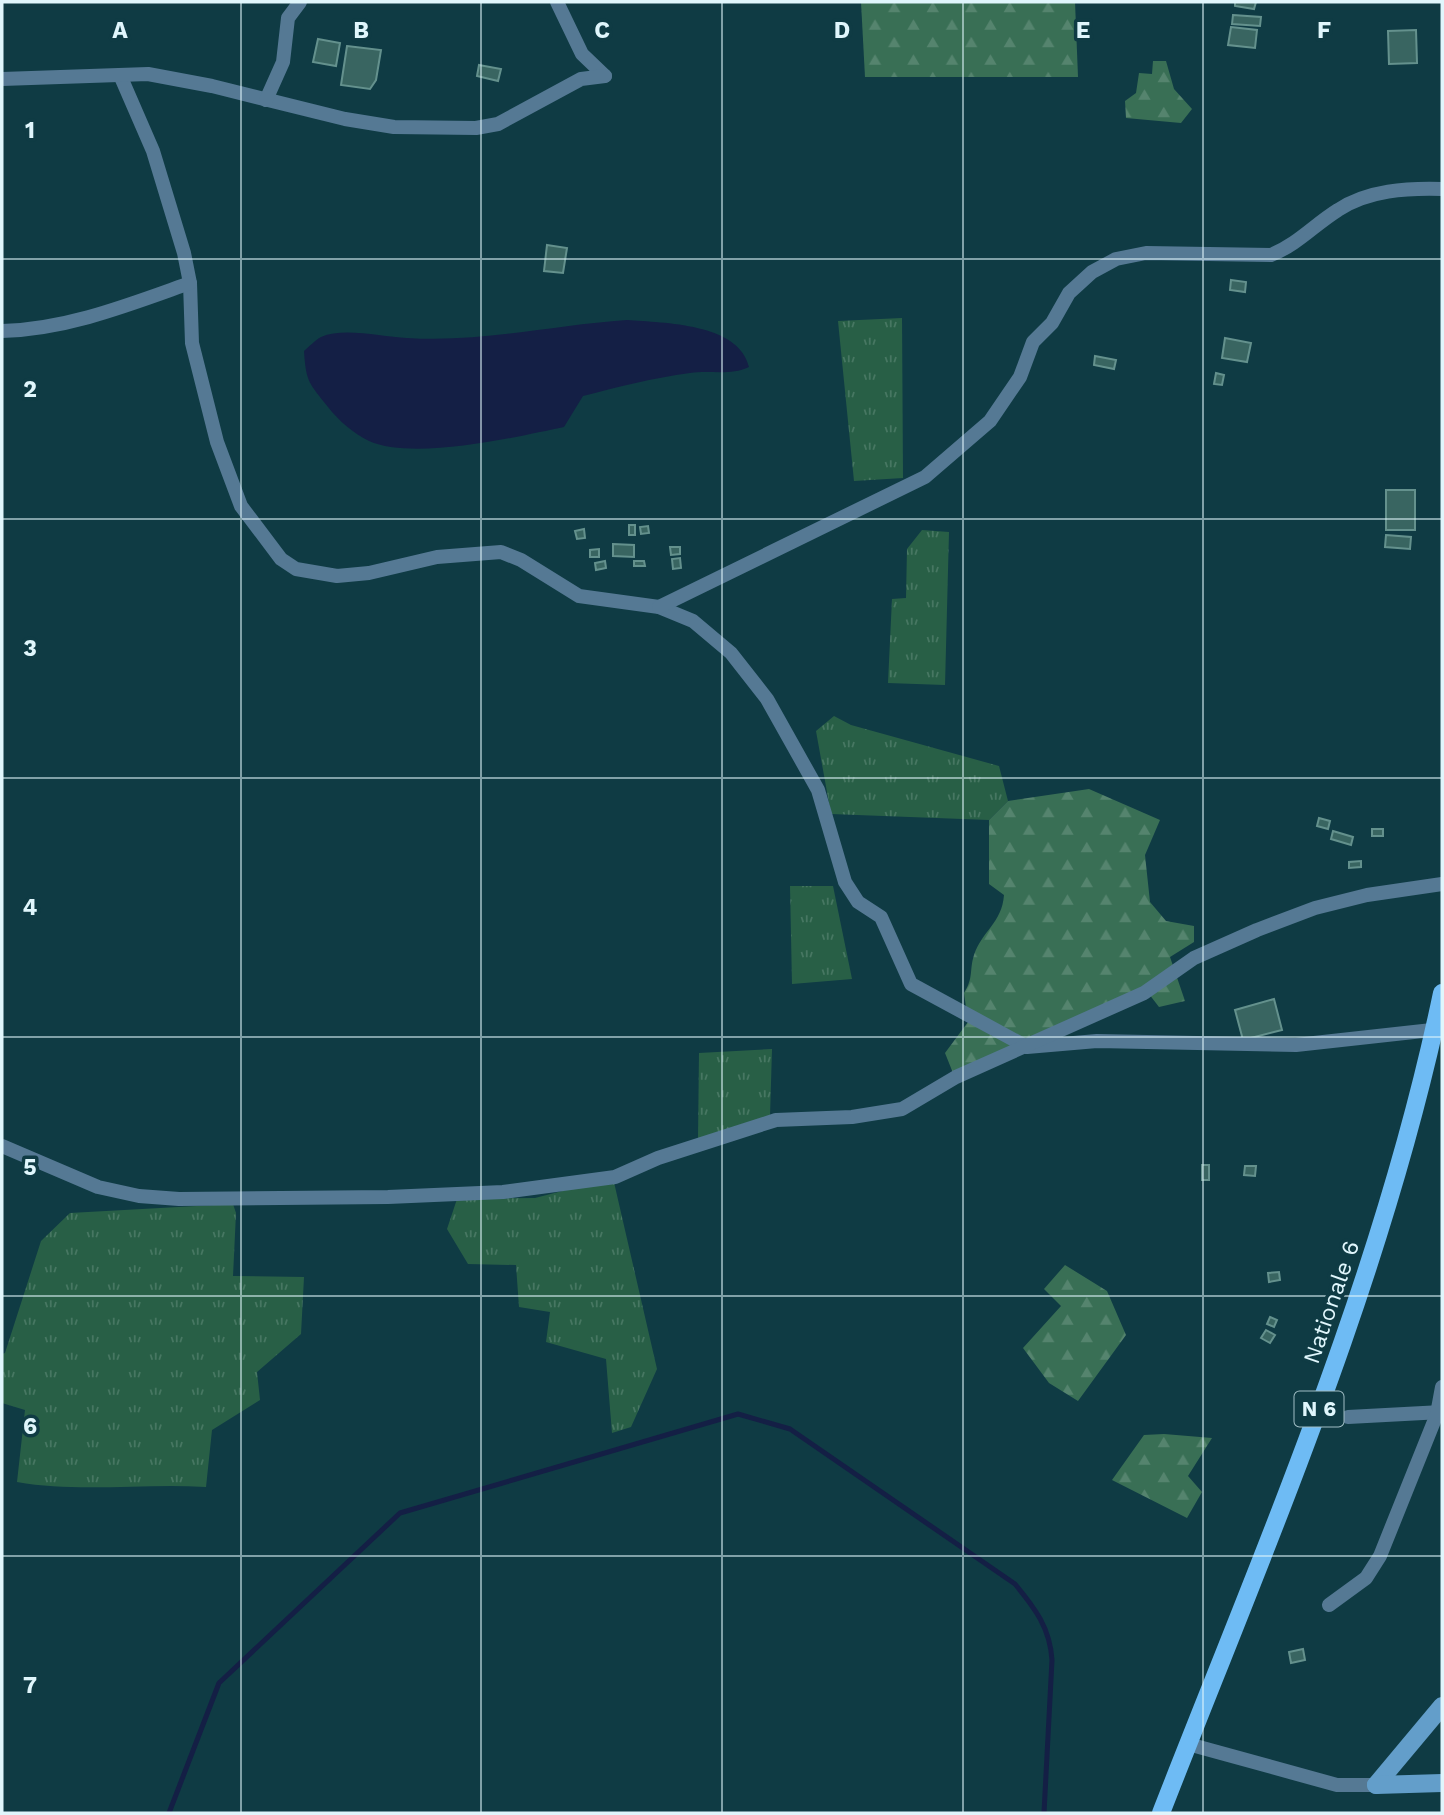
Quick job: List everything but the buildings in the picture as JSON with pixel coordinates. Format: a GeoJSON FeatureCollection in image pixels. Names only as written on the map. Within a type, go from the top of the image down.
{"type":"FeatureCollection","features":[{"type":"Feature","properties":{"kind":"main road","name":"Nationale 6"},"geometry":{"type":"LineString","coordinates":[[1161,1813],[1337,1362],[1378,1242],[1438,1029],[1442,993]]}},
{"type":"Feature","properties":{"kind":"street"},"geometry":{"type":"LineString","coordinates":[[266,100],[283,62],[289,18],[284,2]]}},
{"type":"Feature","properties":{"kind":"street"},"geometry":{"type":"LineString","coordinates":[[289,18],[300,2]]}},
{"type":"Feature","properties":{"kind":"street"},"geometry":{"type":"LineString","coordinates":[[2,79],[120,75],[171,77],[307,112],[394,127],[476,128],[498,124],[581,79],[605,76],[582,54],[557,2]]}},
{"type":"Feature","properties":{"kind":"street"},"geometry":{"type":"LineString","coordinates":[[120,75],[153,151],[190,283],[192,342],[217,442],[241,506],[281,559],[296,569],[337,576],[369,573],[436,557],[501,551],[521,560],[579,596],[659,607],[693,621],[712,635],[748,673],[767,699],[818,790],[845,882],[858,902],[881,917],[911,984],[1027,1047],[1097,1041],[1297,1045],[1438,1029]]}},
{"type":"Feature","properties":{"kind":"street"},"geometry":{"type":"LineString","coordinates":[[659,607],[925,477],[990,421],[1020,377],[1028,350],[1052,323],[1069,293],[1092,272],[1116,259],[1146,253],[1271,255],[1288,248],[1336,211],[1360,197],[1379,193],[1442,189]]}},
{"type":"Feature","properties":{"kind":"street"},"geometry":{"type":"LineString","coordinates":[[2,331],[41,329],[80,320],[190,283]]}},
{"type":"Feature","properties":{"kind":"street"},"geometry":{"type":"LineString","coordinates":[[2,1146],[98,1187],[139,1196],[241,1199],[503,1192],[615,1177],[658,1158],[776,1120],[852,1117],[902,1109],[956,1077],[1144,993],[1194,958],[1257,930],[1315,908],[1367,895],[1442,884]]}},
{"type":"Feature","properties":{"kind":"street"},"geometry":{"type":"LineString","coordinates":[[1329,1605],[1366,1578],[1380,1556],[1440,1413],[1442,1387]]}},
{"type":"Feature","properties":{"kind":"street"},"geometry":{"type":"LineString","coordinates":[[1348,1417],[1440,1413]]}},
{"type":"Feature","properties":{"kind":"street"},"geometry":{"type":"LineString","coordinates":[[1376,1785],[1442,1706]]}},
{"type":"Feature","properties":{"kind":"street"},"geometry":{"type":"LineString","coordinates":[[1188,1744],[1337,1785],[1442,1783]]}},
{"type":"Feature","properties":{"kind":"green space"},"geometry":{"type":"Polygon","coordinates":[[[861,2],[1075,2],[1078,77],[865,77],[861,2]]]}},
{"type":"Feature","properties":{"kind":"green space"},"geometry":{"type":"Polygon","coordinates":[[[1153,61],[1166,61],[1174,89],[1192,109],[1181,123],[1126,118],[1125,101],[1136,93],[1139,73],[1152,74],[1153,61]]]}},
{"type":"Feature","properties":{"kind":"green space"},"geometry":{"type":"Polygon","coordinates":[[[902,318],[903,478],[854,481],[838,321],[902,318]]]}},
{"type":"Feature","properties":{"kind":"green space"},"geometry":{"type":"Polygon","coordinates":[[[922,530],[949,532],[945,685],[888,683],[892,599],[906,598],[907,549],[922,530]]]}},
{"type":"Feature","properties":{"kind":"green space"},"geometry":{"type":"Polygon","coordinates":[[[834,716],[851,725],[999,766],[1008,801],[989,820],[831,814],[816,731],[834,716]]]}},
{"type":"Feature","properties":{"kind":"green space"},"geometry":{"type":"Polygon","coordinates":[[[1089,789],[1160,820],[1145,855],[1150,902],[1166,921],[1194,926],[1194,942],[1170,957],[1185,1001],[1159,1007],[1149,994],[953,1073],[945,1053],[968,1022],[964,993],[974,955],[1000,913],[1004,895],[989,884],[989,820],[1008,801],[1089,789]]]}},
{"type":"Feature","properties":{"kind":"green space"},"geometry":{"type":"Polygon","coordinates":[[[790,886],[833,886],[852,979],[792,984],[790,886]]]}},
{"type":"Feature","properties":{"kind":"green space"},"geometry":{"type":"Polygon","coordinates":[[[772,1049],[770,1116],[698,1140],[699,1053],[772,1049]]]}},
{"type":"Feature","properties":{"kind":"green space"},"geometry":{"type":"Polygon","coordinates":[[[613,1178],[657,1369],[631,1427],[612,1433],[606,1359],[546,1342],[550,1312],[519,1307],[516,1265],[468,1264],[447,1229],[457,1199],[535,1198],[613,1178]]]}},
{"type":"Feature","properties":{"kind":"green space"},"geometry":{"type":"Polygon","coordinates":[[[233,1204],[236,1213],[233,1276],[304,1277],[301,1334],[257,1372],[260,1400],[212,1430],[206,1487],[64,1487],[17,1482],[25,1410],[2,1403],[2,1354],[5,1353],[41,1241],[70,1213],[233,1204]]]}},
{"type":"Feature","properties":{"kind":"green space"},"geometry":{"type":"Polygon","coordinates":[[[1065,1265],[1107,1291],[1126,1335],[1078,1401],[1049,1383],[1023,1348],[1061,1306],[1044,1289],[1065,1265]]]}},
{"type":"Feature","properties":{"kind":"green space"},"geometry":{"type":"Polygon","coordinates":[[[1144,1435],[1212,1438],[1188,1476],[1202,1492],[1187,1518],[1112,1480],[1144,1435]]]}},
{"type":"Feature","properties":{"kind":"water"},"geometry":{"type":"Polygon","coordinates":[[[627,320],[679,325],[716,334],[742,352],[749,367],[735,371],[676,375],[583,396],[564,427],[465,445],[412,449],[388,447],[369,441],[352,431],[317,392],[306,369],[304,351],[319,338],[330,334],[462,338],[627,320]]]}},
{"type":"Feature","properties":{"kind":"waterway"},"geometry":{"type":"LineString","coordinates":[[169,1813],[219,1683],[400,1513],[738,1414],[790,1429],[1015,1584],[1029,1602],[1045,1628],[1052,1660],[1044,1813]]}}]}
